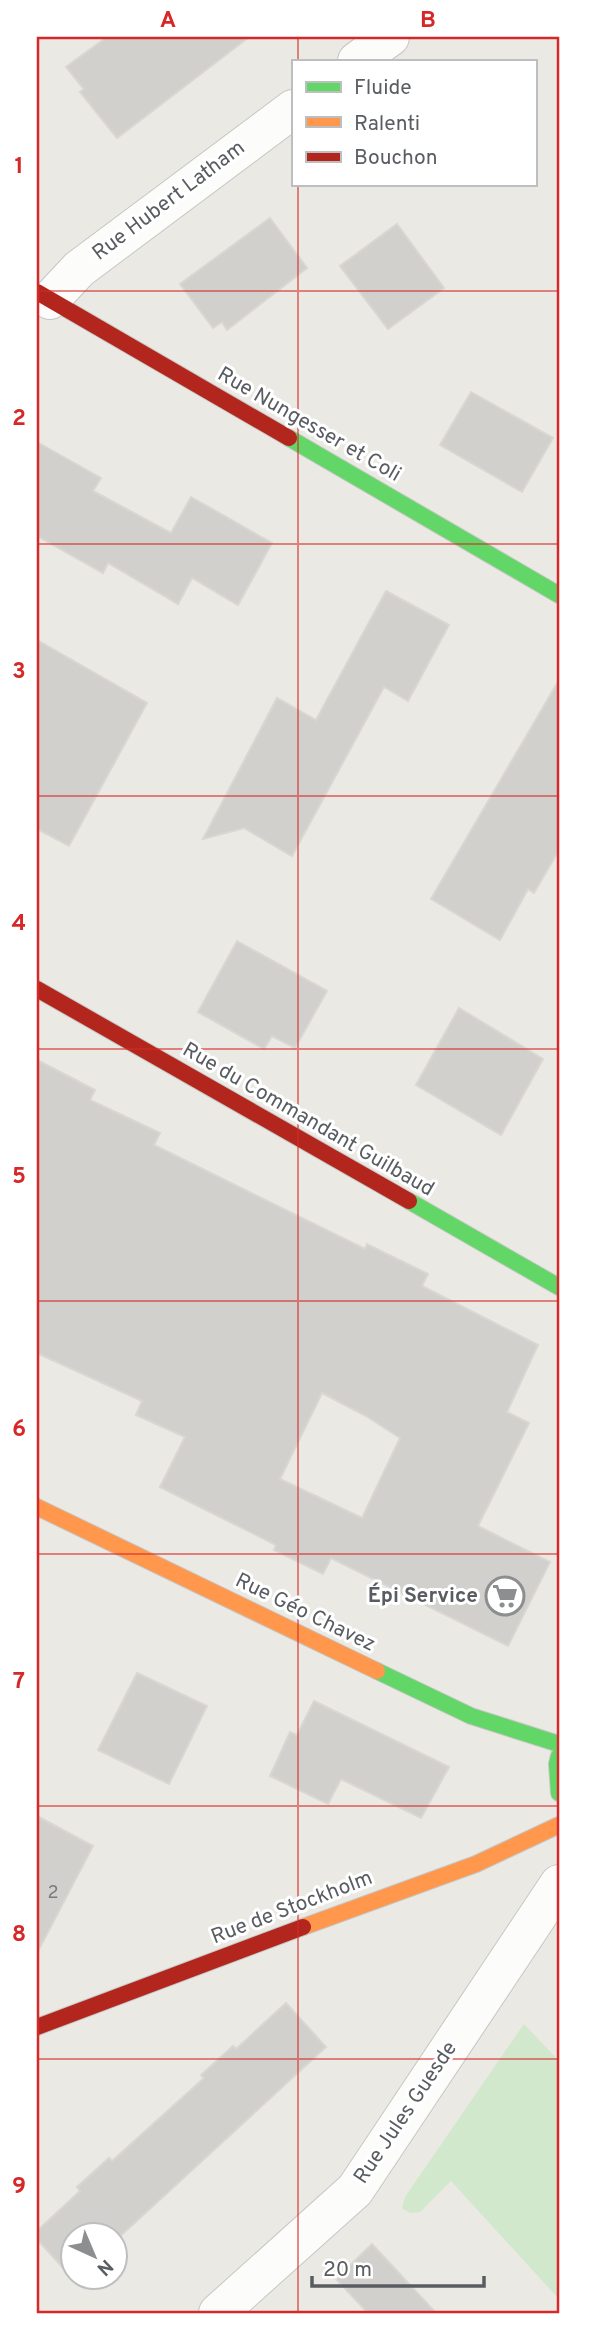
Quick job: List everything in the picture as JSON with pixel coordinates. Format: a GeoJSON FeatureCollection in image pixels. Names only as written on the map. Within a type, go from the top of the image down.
{"type":"FeatureCollection","features":[{"type":"Feature","properties":{"kind":"street"},"geometry":{"type":"LineString","coordinates":[[358,60],[390,37]]}},
{"type":"Feature","properties":{"kind":"street","name":"Rue Hubert Latham"},"geometry":{"type":"LineString","coordinates":[[44,296],[292,110]]}},
{"type":"Feature","properties":{"kind":"street","name":"Rue Nungesser et Coli"},"geometry":{"type":"LineString","coordinates":[[44,296],[559,595]]}},
{"type":"Feature","properties":{"kind":"street","name":"Rue du Commandant Guilbaud"},"geometry":{"type":"LineString","coordinates":[[37,989],[559,1287]]}},
{"type":"Feature","properties":{"kind":"street","name":"Rue Géo Chavez"},"geometry":{"type":"LineString","coordinates":[[37,1507],[471,1716],[559,1744]]}},
{"type":"Feature","properties":{"kind":"street"},"geometry":{"type":"LineString","coordinates":[[559,1756],[559,1793]]}},
{"type":"Feature","properties":{"kind":"street","name":"Rue de Stockholm"},"geometry":{"type":"LineString","coordinates":[[37,2027],[476,1864],[559,1825]]}},
{"type":"Feature","properties":{"kind":"street","name":"Rue Jules Guesde"},"geometry":{"type":"LineString","coordinates":[[218,2313],[355,2190],[559,1884]]}},
{"type":"Feature","properties":{"kind":"green space"},"geometry":{"type":"Polygon","coordinates":[[[524,2024],[559,2061],[559,2299],[451,2181],[420,2212],[410,2213],[402,2208],[405,2197],[524,2024]]]}},
{"type":"Feature","properties":{"kind":"building"},"geometry":{"type":"Polygon","coordinates":[[[107,37],[249,37],[117,138],[80,92],[84,89],[66,67],[107,37]]]}},
{"type":"Feature","properties":{"kind":"building"},"geometry":{"type":"Polygon","coordinates":[[[270,218],[307,268],[227,330],[222,322],[213,328],[180,284],[270,218]]]}},
{"type":"Feature","properties":{"kind":"building"},"geometry":{"type":"Polygon","coordinates":[[[397,224],[444,288],[388,329],[340,266],[397,224]]]}},
{"type":"Feature","properties":{"kind":"building"},"geometry":{"type":"Polygon","coordinates":[[[471,392],[553,438],[522,492],[440,445],[471,392]]]}},
{"type":"Feature","properties":{"kind":"building"},"geometry":{"type":"Polygon","coordinates":[[[37,442],[101,478],[93,491],[171,533],[191,497],[272,543],[238,605],[192,578],[178,604],[108,563],[103,573],[37,536],[37,442]]]}},
{"type":"Feature","properties":{"kind":"building"},"geometry":{"type":"Polygon","coordinates":[[[386,591],[449,625],[408,701],[384,687],[292,856],[244,828],[203,839],[277,698],[316,720],[386,591]]]}},
{"type":"Feature","properties":{"kind":"building"},"geometry":{"type":"Polygon","coordinates":[[[37,640],[147,703],[69,846],[37,829],[37,640]]]}},
{"type":"Feature","properties":{"kind":"building"},"geometry":{"type":"Polygon","coordinates":[[[559,680],[559,850],[534,893],[528,889],[500,940],[431,899],[559,680]]]}},
{"type":"Feature","properties":{"kind":"building"},"geometry":{"type":"Polygon","coordinates":[[[237,941],[327,991],[295,1048],[272,1036],[264,1049],[198,1012],[237,941]]]}},
{"type":"Feature","properties":{"kind":"building"},"geometry":{"type":"Polygon","coordinates":[[[459,1008],[543,1059],[501,1135],[416,1085],[459,1008]]]}},
{"type":"Feature","properties":{"kind":"building"},"geometry":{"type":"Polygon","coordinates":[[[37,1060],[95,1090],[90,1100],[160,1133],[154,1145],[365,1249],[367,1244],[428,1274],[422,1286],[538,1345],[507,1412],[529,1423],[478,1526],[550,1562],[508,1646],[331,1558],[323,1574],[274,1550],[276,1545],[160,1487],[185,1437],[136,1415],[142,1401],[37,1353],[37,1060]],[[322,1393],[280,1479],[362,1518],[400,1438],[322,1393]]]}},
{"type":"Feature","properties":{"kind":"building"},"geometry":{"type":"Polygon","coordinates":[[[137,1673],[207,1706],[169,1784],[98,1750],[137,1673]]]}},
{"type":"Feature","properties":{"kind":"building"},"geometry":{"type":"Polygon","coordinates":[[[314,1701],[449,1767],[421,1818],[341,1779],[328,1804],[270,1776],[290,1732],[297,1735],[314,1701]]]}},
{"type":"Feature","properties":{"kind":"building"},"geometry":{"type":"Polygon","coordinates":[[[37,1816],[93,1846],[37,1953],[37,1816]]]}},
{"type":"Feature","properties":{"kind":"building"},"geometry":{"type":"Polygon","coordinates":[[[286,2003],[326,2047],[130,2227],[130,2220],[60,2220],[60,2265],[37,2239],[37,2231],[80,2191],[77,2187],[109,2158],[112,2161],[204,2078],[201,2075],[233,2046],[236,2049],[286,2003]]]}},
{"type":"Feature","properties":{"kind":"building"},"geometry":{"type":"Polygon","coordinates":[[[372,2244],[436,2313],[368,2313],[336,2279],[372,2244]]]}},
{"type":"Feature","properties":{"kind":"traffic: fast"},"geometry":{"type":"LineString","coordinates":[[289,438],[559,595]]}},
{"type":"Feature","properties":{"kind":"traffic: fast"},"geometry":{"type":"LineString","coordinates":[[409,1201],[559,1287]]}},
{"type":"Feature","properties":{"kind":"traffic: fast"},"geometry":{"type":"LineString","coordinates":[[377,1671],[471,1716],[559,1744]]}},
{"type":"Feature","properties":{"kind":"traffic: fast"},"geometry":{"type":"LineString","coordinates":[[559,1756],[559,1793]]}},
{"type":"Feature","properties":{"kind":"traffic: slow"},"geometry":{"type":"LineString","coordinates":[[37,1507],[377,1671]]}},
{"type":"Feature","properties":{"kind":"traffic: slow"},"geometry":{"type":"LineString","coordinates":[[303,1927],[476,1864],[559,1825]]}},
{"type":"Feature","properties":{"kind":"traffic: jam"},"geometry":{"type":"LineString","coordinates":[[37,292],[289,438]]}},
{"type":"Feature","properties":{"kind":"traffic: jam"},"geometry":{"type":"LineString","coordinates":[[37,989],[409,1201]]}},
{"type":"Feature","properties":{"kind":"traffic: jam"},"geometry":{"type":"LineString","coordinates":[[37,2027],[303,1927]]}},
{"type":"Feature","properties":{"kind":"place","name":"Épi Service"},"geometry":{"type":"Point","coordinates":[505,1596]}}]}
